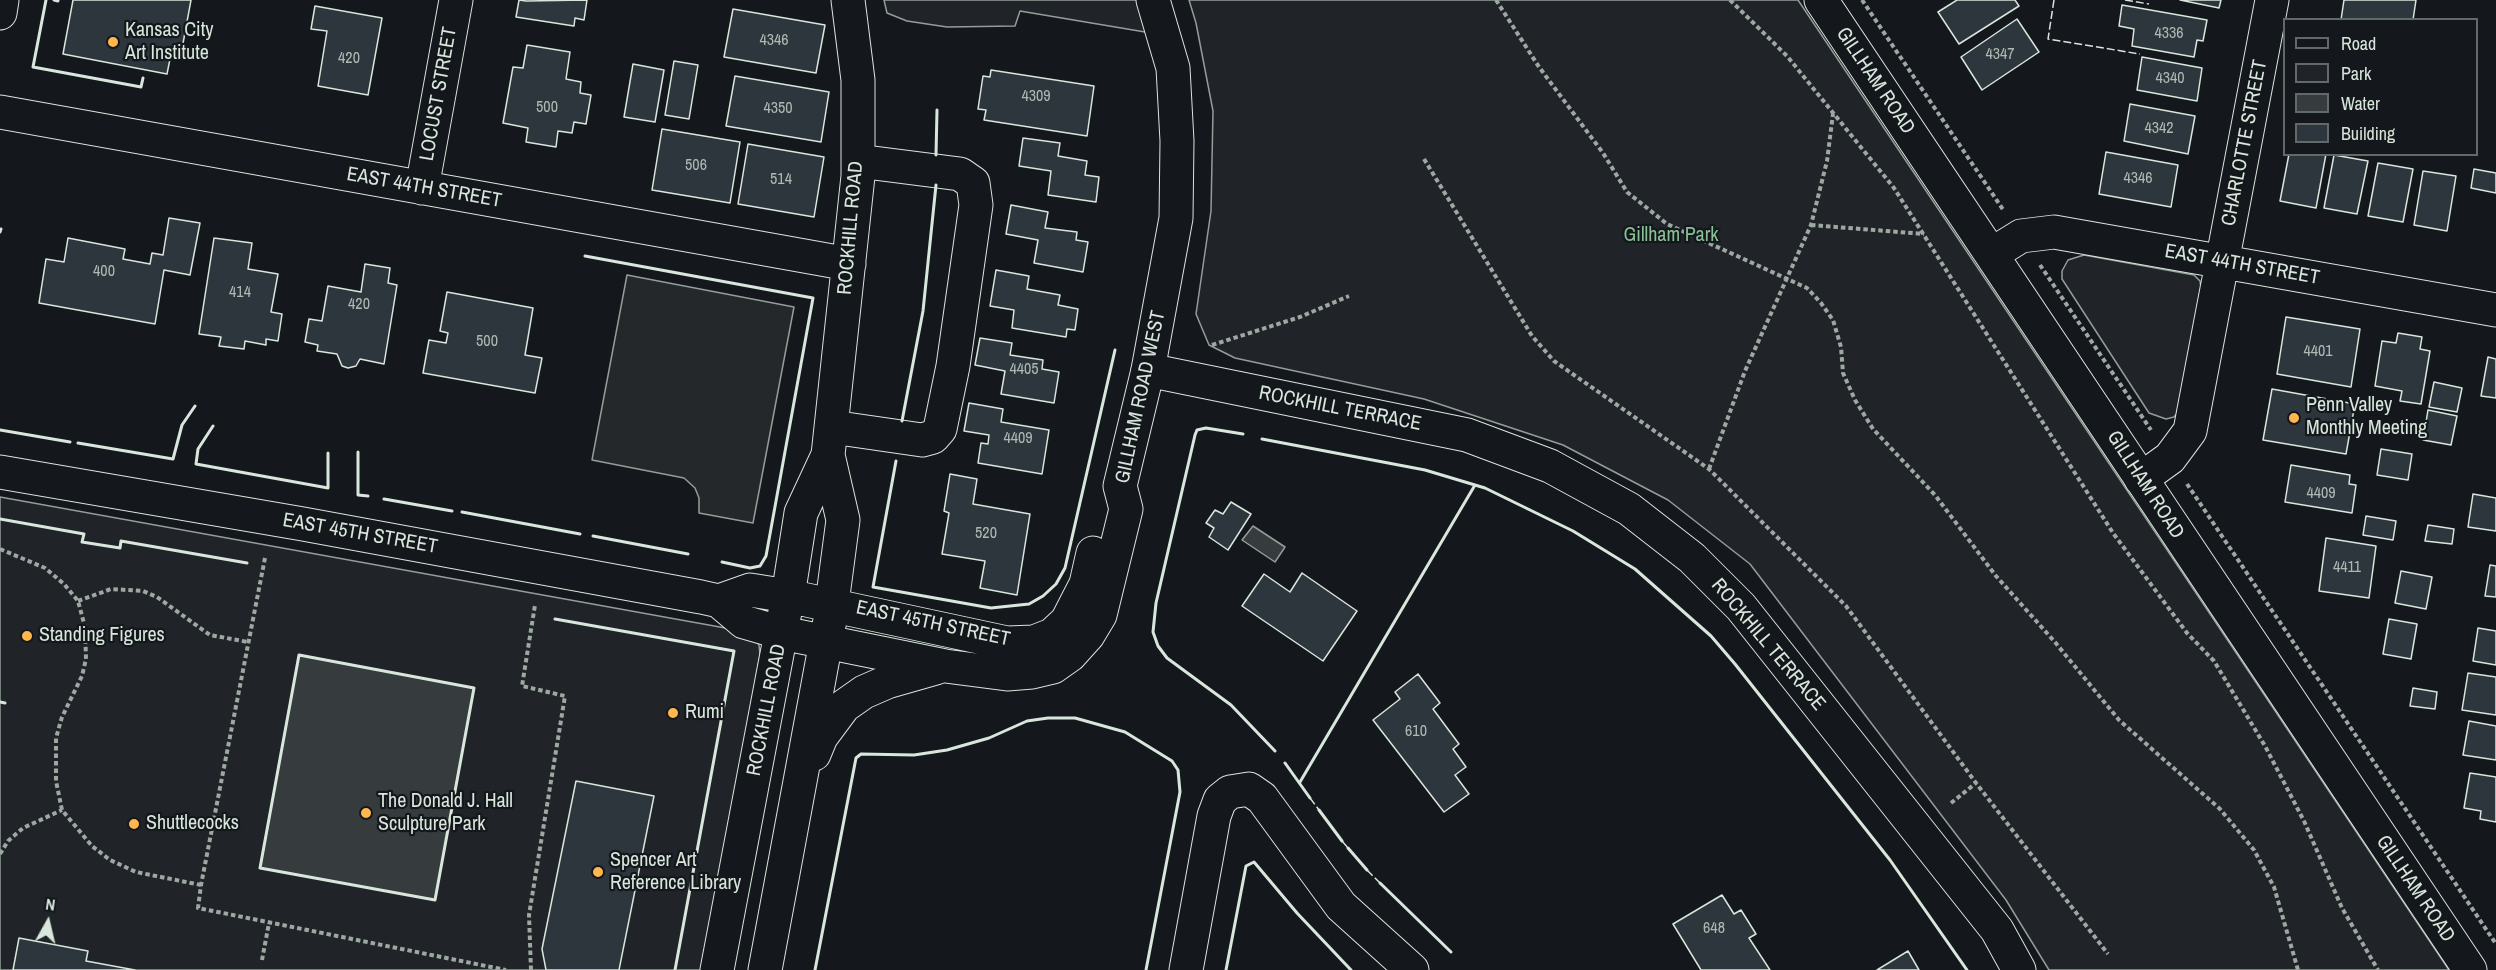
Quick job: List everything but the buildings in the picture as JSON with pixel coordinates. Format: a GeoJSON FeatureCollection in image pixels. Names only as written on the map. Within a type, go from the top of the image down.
{"type":"FeatureCollection","features":[{"type":"Feature","properties":{"kind":"street"},"geometry":{"type":"LineString","coordinates":[[0,13],[2,0]]}},
{"type":"Feature","properties":{"kind":"street","name":"LOCUST STREET"},"geometry":{"type":"LineString","coordinates":[[422,188],[456,0]]}},
{"type":"Feature","properties":{"kind":"street","name":"ROCKHILL ROAD"},"geometry":{"type":"LineString","coordinates":[[765,970],[802,781],[832,603],[843,520],[830,441],[858,161],[858,80],[848,0]]}},
{"type":"Feature","properties":{"kind":"street","name":"GILLHAM ROAD WEST"},"geometry":{"type":"LineString","coordinates":[[945,666],[1007,674],[1053,667],[1070,655],[1088,635],[1100,615],[1126,509],[1120,486],[1148,370],[1176,218],[1173,68],[1152,0]]}},
{"type":"Feature","properties":{"kind":"street","name":"GILLHAM ROAD"},"geometry":{"type":"LineString","coordinates":[[1821,0],[2470,970]]}},
{"type":"Feature","properties":{"kind":"street","name":"CHARLOTTE STREET"},"geometry":{"type":"LineString","coordinates":[[2141,479],[2170,458],[2190,431],[2272,0]]}},
{"type":"Feature","properties":{"kind":"street","name":"EAST 44TH STREET"},"geometry":{"type":"LineString","coordinates":[[0,112],[849,264]]}},
{"type":"Feature","properties":{"kind":"street"},"geometry":{"type":"LineString","coordinates":[[830,441],[921,440],[933,437],[940,429],[953,366],[976,205],[973,183],[960,174],[858,161]]}},
{"type":"Feature","properties":{"kind":"street","name":"EAST 44TH STREET"},"geometry":{"type":"LineString","coordinates":[[1992,254],[2021,236],[2054,232],[2496,310]]}},
{"type":"Feature","properties":{"kind":"street","name":"ROCKHILL TERRACE"},"geometry":{"type":"LineString","coordinates":[[1148,370],[1467,435],[1550,466],[1629,509],[1692,558],[1741,607],[1997,930],[2019,970]]}},
{"type":"Feature","properties":{"kind":"street","name":"ROCKHILL ROAD"},"geometry":{"type":"LineString","coordinates":[[717,970],[782,633],[801,513],[830,441]]}},
{"type":"Feature","properties":{"kind":"street","name":"EAST 45TH STREET"},"geometry":{"type":"LineString","coordinates":[[0,472],[303,524],[719,601],[744,622],[782,633],[945,666]]}},
{"type":"Feature","properties":{"kind":"street","name":"EAST 45TH STREET"},"geometry":{"type":"LineString","coordinates":[[719,601],[750,590],[832,603],[1008,643],[1034,642],[1052,635],[1067,621],[1077,605],[1086,584],[1105,505],[1120,486]]}},
{"type":"Feature","properties":{"kind":"street"},"geometry":{"type":"LineString","coordinates":[[802,781],[821,737],[844,706],[864,692],[887,682],[945,666]]}},
{"type":"Feature","properties":{"kind":"street"},"geometry":{"type":"LineString","coordinates":[[1186,970],[1214,816],[1220,800],[1230,792],[1249,789],[1262,798],[1341,906],[1412,970]]}},
{"type":"Feature","properties":{"kind":"path"},"geometry":{"type":"LineString","coordinates":[[1496,0],[1539,67],[1603,153],[1627,192],[1667,224],[1808,288],[1833,320],[1841,347],[1843,373],[1855,400],[1873,429],[1935,495],[1996,576],[2054,641],[2119,720],[2220,809],[2254,850],[2274,887],[2298,970]]}},
{"type":"Feature","properties":{"kind":"path"},"geometry":{"type":"LineString","coordinates":[[1730,0],[1787,56],[1894,188],[2113,533],[2187,633],[2214,661],[2265,746],[2304,821],[2342,908],[2378,970]]}},
{"type":"Feature","properties":{"kind":"path"},"geometry":{"type":"LineString","coordinates":[[1709,469],[1745,371],[1789,279],[1811,225],[1827,161],[1833,114]]}},
{"type":"Feature","properties":{"kind":"path"},"geometry":{"type":"LineString","coordinates":[[1424,159],[1532,336],[1554,361],[1709,469],[1846,606],[1976,783],[2109,954]]}},
{"type":"Feature","properties":{"kind":"path"},"geometry":{"type":"LineString","coordinates":[[1811,225],[1924,234]]}},
{"type":"Feature","properties":{"kind":"path"},"geometry":{"type":"LineString","coordinates":[[1212,345],[1300,317],[1349,296]]}},
{"type":"Feature","properties":{"kind":"path"},"geometry":{"type":"LineString","coordinates":[[0,549],[45,568],[64,584],[78,601],[85,627],[86,659],[56,738],[56,780],[62,810],[92,846],[110,860],[136,872],[201,885]]}},
{"type":"Feature","properties":{"kind":"path"},"geometry":{"type":"LineString","coordinates":[[265,558],[198,908],[506,970]]}},
{"type":"Feature","properties":{"kind":"path"},"geometry":{"type":"LineString","coordinates":[[78,601],[111,589],[143,591],[157,597],[210,636],[248,642]]}},
{"type":"Feature","properties":{"kind":"path"},"geometry":{"type":"LineString","coordinates":[[531,970],[529,915],[565,696],[522,686],[535,605]]}},
{"type":"Feature","properties":{"kind":"path"},"geometry":{"type":"LineString","coordinates":[[1951,803],[1976,783]]}},
{"type":"Feature","properties":{"kind":"path"},"geometry":{"type":"LineString","coordinates":[[0,854],[8,841],[23,828],[62,810]]}},
{"type":"Feature","properties":{"kind":"path"},"geometry":{"type":"LineString","coordinates":[[261,960],[269,923]]}},
{"type":"Feature","properties":{"kind":"green space"},"geometry":{"type":"Polygon","coordinates":[[[884,0],[1141,0],[1151,33],[1020,11],[1015,26],[947,27],[907,21],[887,13],[884,0]]]}},
{"type":"Feature","properties":{"kind":"green space","name":"Gillham Park"},"geometry":{"type":"Polygon","coordinates":[[[1189,0],[1798,0],[2449,970],[2049,970],[2006,900],[1750,564],[1668,500],[1563,445],[1424,399],[1235,358],[1209,345],[1196,314],[1211,211],[1213,111],[1196,23],[1189,0]]]}},
{"type":"Feature","properties":{"kind":"green space"},"geometry":{"type":"Polygon","coordinates":[[[2084,255],[2194,275],[2200,281],[2201,288],[2180,410],[2174,417],[2166,419],[2149,413],[2062,279],[2062,271],[2068,260],[2084,255]]]}},
{"type":"Feature","properties":{"kind":"green space","name":"The Donald J. Hall Sculpture Park"},"geometry":{"type":"Polygon","coordinates":[[[0,497],[742,631],[753,637],[759,645],[760,655],[703,970],[0,970],[0,497]]]}},
{"type":"Feature","properties":{"kind":"shaded area"},"geometry":{"type":"Polygon","coordinates":[[[627,275],[794,307],[753,523],[699,513],[699,498],[695,488],[684,478],[592,460],[627,275]]]}},
{"type":"Feature","properties":{"kind":"water"},"geometry":{"type":"Polygon","coordinates":[[[1253,526],[1285,547],[1275,562],[1242,540],[1253,526]]]}},
{"type":"Feature","properties":{"kind":"water"},"geometry":{"type":"Polygon","coordinates":[[[299,655],[474,688],[435,900],[260,868],[299,655]]]}},
{"type":"Feature","properties":{"kind":"fence"},"geometry":{"type":"LineString","coordinates":[[2054,0],[2048,39],[2140,54]]}},
{"type":"Feature","properties":{"kind":"fence"},"geometry":{"type":"LineString","coordinates":[[2125,0],[2149,4]]}},
{"type":"Feature","properties":{"kind":"fence"},"geometry":{"type":"LineString","coordinates":[[1310,798],[1319,810]]}},
{"type":"Feature","properties":{"kind":"fence"},"geometry":{"type":"LineString","coordinates":[[1342,841],[1348,848]]}},
{"type":"Feature","properties":{"kind":"fence"},"geometry":{"type":"LineString","coordinates":[[1367,870],[1380,883]]}},
{"type":"Feature","properties":{"kind":"wall"},"geometry":{"type":"LineString","coordinates":[[46,0],[33,67],[141,87],[143,78]]}},
{"type":"Feature","properties":{"kind":"wall"},"geometry":{"type":"LineString","coordinates":[[54,0],[58,1]]}},
{"type":"Feature","properties":{"kind":"wall"},"geometry":{"type":"LineString","coordinates":[[936,155],[937,110]]}},
{"type":"Feature","properties":{"kind":"wall"},"geometry":{"type":"LineString","coordinates":[[902,421],[923,311],[936,185]]}},
{"type":"Feature","properties":{"kind":"wall"},"geometry":{"type":"LineString","coordinates":[[585,256],[813,298],[766,556],[760,566],[750,568],[722,562]]}},
{"type":"Feature","properties":{"kind":"wall"},"geometry":{"type":"LineString","coordinates":[[896,461],[873,587],[991,608],[1029,604],[1043,596],[1056,584],[1065,568],[1115,350]]}},
{"type":"Feature","properties":{"kind":"wall"},"geometry":{"type":"LineString","coordinates":[[78,443],[173,459],[182,425],[195,406]]}},
{"type":"Feature","properties":{"kind":"wall"},"geometry":{"type":"LineString","coordinates":[[213,426],[198,449],[196,464],[328,488],[328,453]]}},
{"type":"Feature","properties":{"kind":"wall"},"geometry":{"type":"LineString","coordinates":[[1243,434],[1206,428],[1197,430],[1156,603],[1153,632],[1158,646],[1167,658],[1231,705],[1275,751]]}},
{"type":"Feature","properties":{"kind":"wall"},"geometry":{"type":"LineString","coordinates":[[0,430],[70,442]]}},
{"type":"Feature","properties":{"kind":"wall"},"geometry":{"type":"LineString","coordinates":[[1262,439],[1425,470],[1485,488],[1573,531],[1635,569],[1711,636],[1735,664],[1890,860],[1967,970]]}},
{"type":"Feature","properties":{"kind":"wall"},"geometry":{"type":"LineString","coordinates":[[358,452],[358,495],[368,496]]}},
{"type":"Feature","properties":{"kind":"wall"},"geometry":{"type":"LineString","coordinates":[[1300,782],[1475,485]]}},
{"type":"Feature","properties":{"kind":"wall"},"geometry":{"type":"LineString","coordinates":[[384,499],[452,511]]}},
{"type":"Feature","properties":{"kind":"wall"},"geometry":{"type":"LineString","coordinates":[[462,512],[580,534]]}},
{"type":"Feature","properties":{"kind":"wall"},"geometry":{"type":"LineString","coordinates":[[0,519],[84,534],[82,542],[120,548],[121,541],[247,563]]}},
{"type":"Feature","properties":{"kind":"wall"},"geometry":{"type":"LineString","coordinates":[[593,536],[688,554]]}},
{"type":"Feature","properties":{"kind":"wall"},"geometry":{"type":"LineString","coordinates":[[555,619],[734,651],[675,970]]}},
{"type":"Feature","properties":{"kind":"wall"},"geometry":{"type":"LineString","coordinates":[[299,655],[474,688],[435,900],[260,868],[299,655]]}},
{"type":"Feature","properties":{"kind":"wall"},"geometry":{"type":"LineString","coordinates":[[0,702],[5,703]]}},
{"type":"Feature","properties":{"kind":"wall"},"geometry":{"type":"LineString","coordinates":[[815,970],[856,758],[861,754],[914,755],[947,750],[989,738],[1027,721],[1048,718],[1075,718],[1125,732],[1172,761],[1178,770],[1180,792],[1146,970]]}},
{"type":"Feature","properties":{"kind":"wall"},"geometry":{"type":"LineString","coordinates":[[1285,763],[1310,798]]}},
{"type":"Feature","properties":{"kind":"wall"},"geometry":{"type":"LineString","coordinates":[[1319,810],[1342,841]]}},
{"type":"Feature","properties":{"kind":"wall"},"geometry":{"type":"LineString","coordinates":[[1348,848],[1367,870]]}},
{"type":"Feature","properties":{"kind":"wall"},"geometry":{"type":"LineString","coordinates":[[1226,970],[1246,866],[1254,862],[1297,913],[1351,970]]}},
{"type":"Feature","properties":{"kind":"wall"},"geometry":{"type":"LineString","coordinates":[[1380,883],[1451,952]]}},
{"type":"Feature","properties":{"kind":"place","name":"Kansas City Art Institute"},"geometry":{"type":"Point","coordinates":[113,42]}},
{"type":"Feature","properties":{"kind":"place","name":"Penn Valley Monthly Meeting"},"geometry":{"type":"Point","coordinates":[2294,418]}},
{"type":"Feature","properties":{"kind":"place","name":"Standing Figures"},"geometry":{"type":"Point","coordinates":[27,636]}},
{"type":"Feature","properties":{"kind":"place","name":"Rumi"},"geometry":{"type":"Point","coordinates":[673,713]}},
{"type":"Feature","properties":{"kind":"place","name":"The Donald J. Hall Sculpture Park"},"geometry":{"type":"Point","coordinates":[366,813]}},
{"type":"Feature","properties":{"kind":"place","name":"Shuttlecocks"},"geometry":{"type":"Point","coordinates":[134,824]}},
{"type":"Feature","properties":{"kind":"place","name":"Spencer Art Reference Library"},"geometry":{"type":"Point","coordinates":[598,872]}}]}
